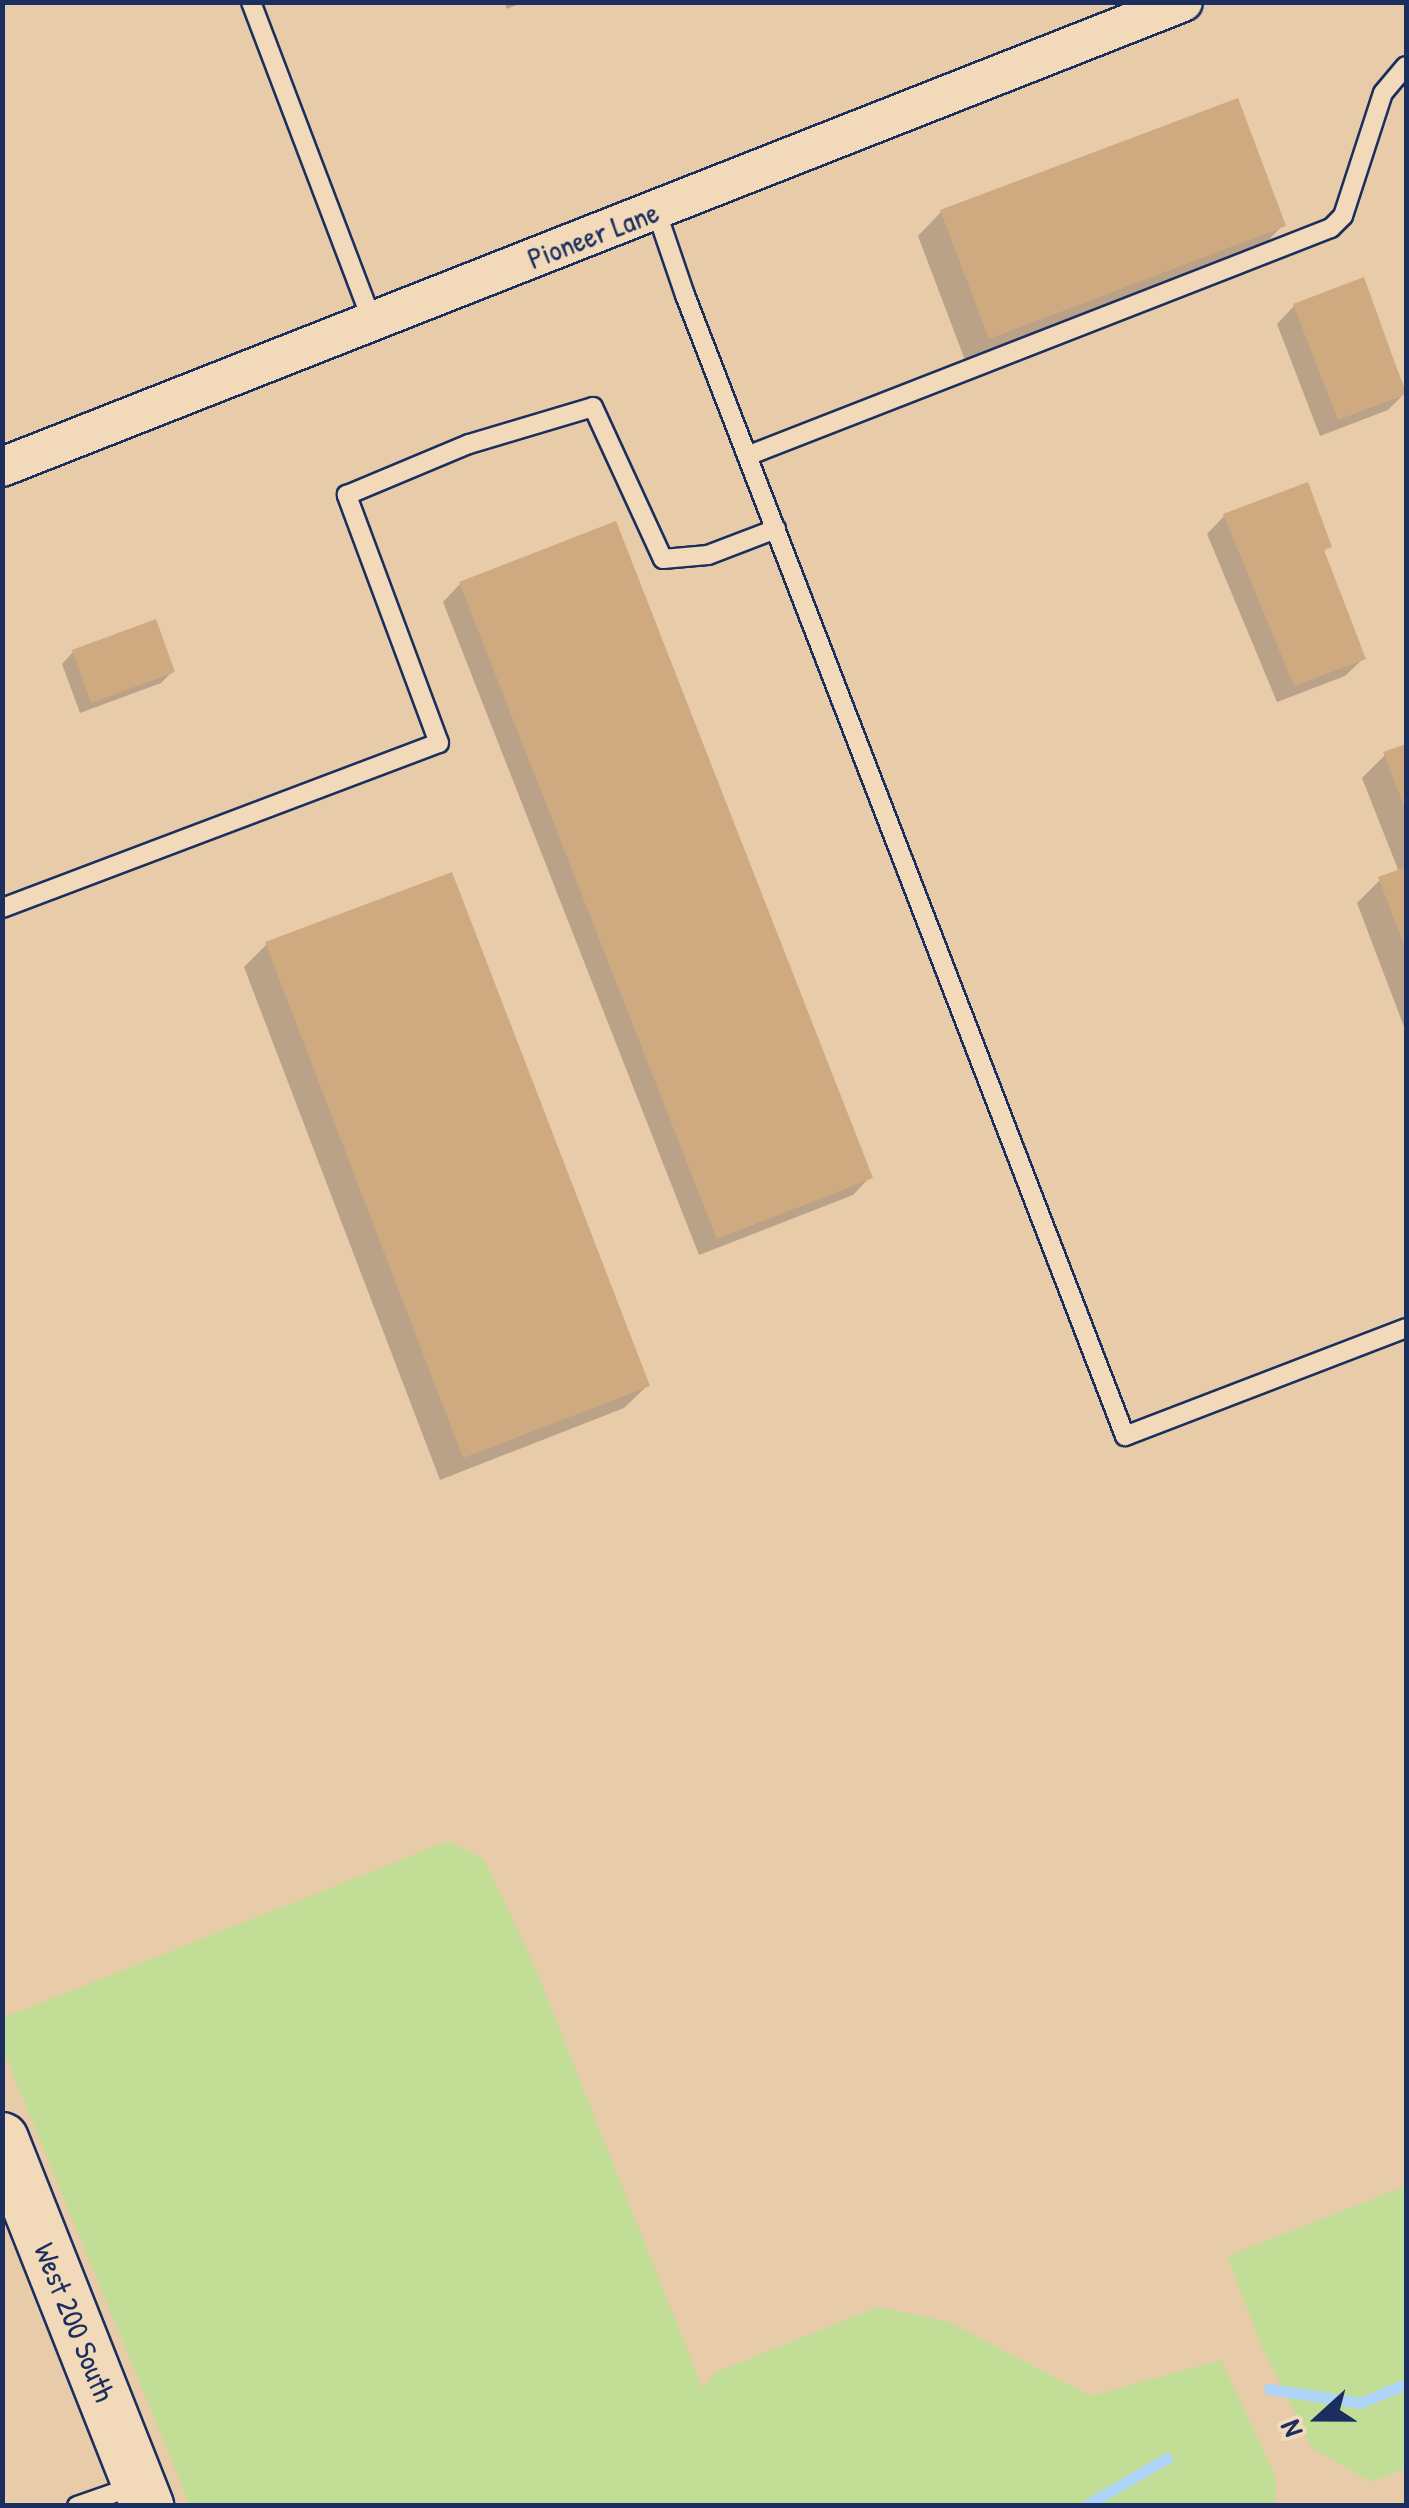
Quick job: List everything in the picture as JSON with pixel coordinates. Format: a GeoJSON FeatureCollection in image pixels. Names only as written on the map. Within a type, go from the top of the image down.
{"type":"FeatureCollection","features":[{"type":"Feature","properties":{"kind":"street","name":"Pioneer Lane"},"geometry":{"type":"LineString","coordinates":[[2,466],[1183,2]]}},
{"type":"Feature","properties":{"kind":"street","name":"West 200 South"},"geometry":{"type":"LineString","coordinates":[[2,2139],[143,2495]]}},
{"type":"Feature","properties":{"kind":"lane"},"geometry":{"type":"LineString","coordinates":[[251,2],[372,322]]}},
{"type":"Feature","properties":{"kind":"lane"},"geometry":{"type":"LineString","coordinates":[[747,456],[1331,228],[1343,216],[1382,94],[1406,66]]}},
{"type":"Feature","properties":{"kind":"lane"},"geometry":{"type":"LineString","coordinates":[[656,210],[1125,1436],[1406,1328]]}},
{"type":"Feature","properties":{"kind":"lane"},"geometry":{"type":"LineString","coordinates":[[2,908],[439,742],[347,494],[469,444],[593,407],[663,559],[708,556],[776,530]]}},
{"type":"Feature","properties":{"kind":"lane"},"geometry":{"type":"LineString","coordinates":[[77,2506],[143,2495]]}},
{"type":"Feature","properties":{"kind":"shaded area"},"geometry":{"type":"Polygon","coordinates":[[[3,3],[1406,3],[1406,2505],[3,2506],[3,3]]]}},
{"type":"Feature","properties":{"kind":"green space"},"geometry":{"type":"Polygon","coordinates":[[[448,1841],[484,1859],[532,1960],[703,2389],[714,2373],[878,2307],[949,2322],[1091,2396],[1221,2360],[1276,2477],[1276,2505],[190,2505],[3,2050],[3,2018],[448,1841]]]}},
{"type":"Feature","properties":{"kind":"green space"},"geometry":{"type":"Polygon","coordinates":[[[1406,2186],[1406,2468],[1371,2482],[1312,2448],[1261,2345],[1227,2256],[1406,2186]]]}},
{"type":"Feature","properties":{"kind":"building"},"geometry":{"type":"Polygon","coordinates":[[[1238,98],[1286,226],[989,339],[940,210],[1238,98]]]}},
{"type":"Feature","properties":{"kind":"building"},"geometry":{"type":"Polygon","coordinates":[[[1364,277],[1406,394],[1338,420],[1293,304],[1364,277]]]}},
{"type":"Feature","properties":{"kind":"building"},"geometry":{"type":"Polygon","coordinates":[[[1308,482],[1332,547],[1324,550],[1366,659],[1294,686],[1223,514],[1308,482]]]}},
{"type":"Feature","properties":{"kind":"building"},"geometry":{"type":"Polygon","coordinates":[[[616,521],[873,1178],[717,1239],[459,582],[616,521]]]}},
{"type":"Feature","properties":{"kind":"building"},"geometry":{"type":"Polygon","coordinates":[[[156,619],[175,672],[91,703],[72,650],[156,619]]]}},
{"type":"Feature","properties":{"kind":"building"},"geometry":{"type":"Polygon","coordinates":[[[1406,744],[1406,811],[1383,752],[1406,744]]]}},
{"type":"Feature","properties":{"kind":"building"},"geometry":{"type":"Polygon","coordinates":[[[1406,867],[1406,950],[1378,877],[1406,867]]]}},
{"type":"Feature","properties":{"kind":"building"},"geometry":{"type":"Polygon","coordinates":[[[452,872],[650,1386],[463,1458],[265,942],[452,872]]]}},
{"type":"Feature","properties":{"kind":"waterway"},"geometry":{"type":"LineString","coordinates":[[1269,2389],[1360,2403],[1406,2384]]}},
{"type":"Feature","properties":{"kind":"waterway"},"geometry":{"type":"LineString","coordinates":[[1085,2506],[1167,2458]]}}]}
